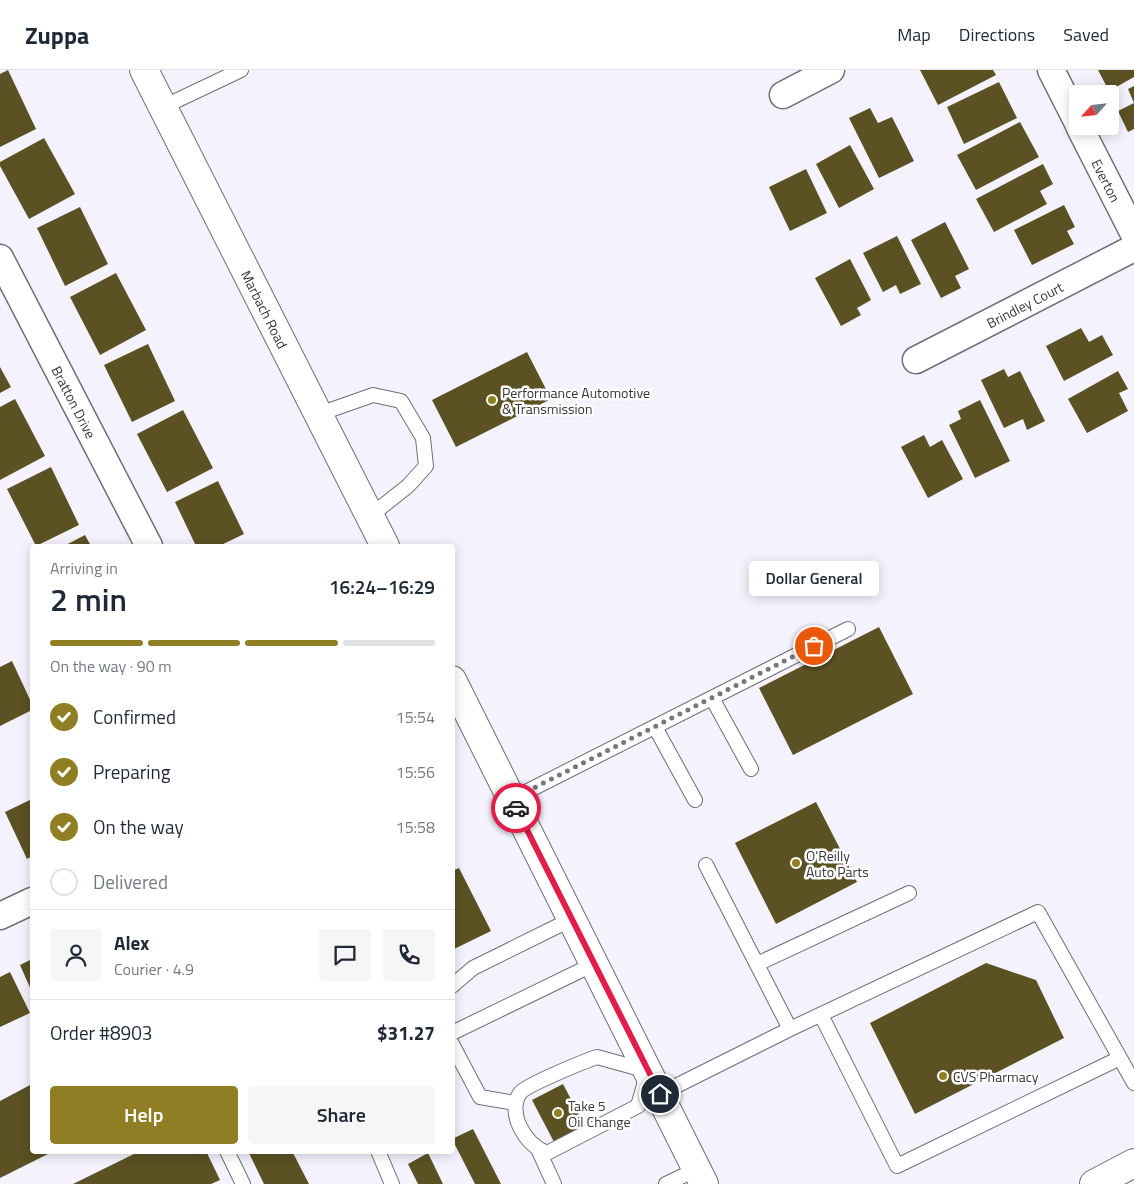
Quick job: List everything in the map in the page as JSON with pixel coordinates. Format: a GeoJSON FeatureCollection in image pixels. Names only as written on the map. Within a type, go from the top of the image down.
{"type":"FeatureCollection","features":[{"type":"Feature","properties":{"kind":"main road","name":"Marbach Road"},"geometry":{"type":"LineString","coordinates":[[144,70],[384,544]]}},
{"type":"Feature","properties":{"kind":"main road"},"geometry":{"type":"LineString","coordinates":[[455,686],[701,1177]]}},
{"type":"Feature","properties":{"kind":"main road"},"geometry":{"type":"LineString","coordinates":[[1094,1184],[1134,1163]]}},
{"type":"Feature","properties":{"kind":"street"},"geometry":{"type":"LineString","coordinates":[[783,95],[831,70]]}},
{"type":"Feature","properties":{"kind":"street"},"geometry":{"type":"LineString","coordinates":[[1051,70],[1069,105]]}},
{"type":"Feature","properties":{"kind":"street","name":"Everton"},"geometry":{"type":"LineString","coordinates":[[1084,135],[1134,234]]}},
{"type":"Feature","properties":{"kind":"street","name":"Brindley Court"},"geometry":{"type":"LineString","coordinates":[[916,360],[1134,248]]}},
{"type":"Feature","properties":{"kind":"street","name":"Bratton Drive"},"geometry":{"type":"LineString","coordinates":[[0,258],[147,544]]}},
{"type":"Feature","properties":{"kind":"street"},"geometry":{"type":"LineString","coordinates":[[0,915],[30,902]]}},
{"type":"Feature","properties":{"kind":"lane"},"geometry":{"type":"LineString","coordinates":[[163,107],[242,70]]}},
{"type":"Feature","properties":{"kind":"lane"},"geometry":{"type":"LineString","coordinates":[[319,414],[373,395],[401,401],[423,438],[426,466],[408,486],[370,516]]}},
{"type":"Feature","properties":{"kind":"lane"},"geometry":{"type":"LineString","coordinates":[[512,799],[848,629]]}},
{"type":"Feature","properties":{"kind":"lane"},"geometry":{"type":"LineString","coordinates":[[712,698],[751,769]]}},
{"type":"Feature","properties":{"kind":"lane"},"geometry":{"type":"LineString","coordinates":[[656,727],[695,800]]}},
{"type":"Feature","properties":{"kind":"lane"},"geometry":{"type":"LineString","coordinates":[[706,866],[790,1029]]}},
{"type":"Feature","properties":{"kind":"lane"},"geometry":{"type":"LineString","coordinates":[[757,964],[910,893]]}},
{"type":"Feature","properties":{"kind":"lane"},"geometry":{"type":"LineString","coordinates":[[543,1151],[638,1106],[654,1082],[790,1029],[1038,912],[1134,1083]]}},
{"type":"Feature","properties":{"kind":"lane"},"geometry":{"type":"LineString","coordinates":[[455,984],[474,968],[572,919]]}},
{"type":"Feature","properties":{"kind":"lane"},"geometry":{"type":"LineString","coordinates":[[455,1032],[594,964]]}},
{"type":"Feature","properties":{"kind":"lane"},"geometry":{"type":"LineString","coordinates":[[821,1015],[897,1166],[1120,1058]]}},
{"type":"Feature","properties":{"kind":"lane"},"geometry":{"type":"LineString","coordinates":[[455,1050],[480,1097],[515,1103]]}},
{"type":"Feature","properties":{"kind":"lane"},"geometry":{"type":"LineString","coordinates":[[554,1184],[543,1151],[525,1137],[518,1123],[515,1103],[521,1091],[581,1062],[597,1057],[654,1082]]}},
{"type":"Feature","properties":{"kind":"lane"},"geometry":{"type":"LineString","coordinates":[[228,1154],[243,1184]]}},
{"type":"Feature","properties":{"kind":"lane"},"geometry":{"type":"LineString","coordinates":[[379,1154],[392,1184]]}},
{"type":"Feature","properties":{"kind":"lane"},"geometry":{"type":"LineString","coordinates":[[666,1184],[701,1177]]}},
{"type":"Feature","properties":{"kind":"building"},"geometry":{"type":"Polygon","coordinates":[[[8,70],[36,129],[0,147],[0,74],[8,70]]]}},
{"type":"Feature","properties":{"kind":"building"},"geometry":{"type":"Polygon","coordinates":[[[920,70],[993,70],[996,75],[938,105],[920,70]]]}},
{"type":"Feature","properties":{"kind":"building"},"geometry":{"type":"Polygon","coordinates":[[[1098,70],[1134,70],[1134,77],[1119,85],[1106,85],[1098,70]]]}},
{"type":"Feature","properties":{"kind":"building"},"geometry":{"type":"Polygon","coordinates":[[[999,82],[1017,118],[964,144],[947,107],[999,82]]]}},
{"type":"Feature","properties":{"kind":"building"},"geometry":{"type":"Polygon","coordinates":[[[1134,86],[1134,103],[1128,89],[1134,86]]]}},
{"type":"Feature","properties":{"kind":"building"},"geometry":{"type":"Polygon","coordinates":[[[1134,103],[1134,129],[1128,132],[1119,110],[1134,103]]]}},
{"type":"Feature","properties":{"kind":"building"},"geometry":{"type":"Polygon","coordinates":[[[870,108],[878,123],[892,117],[914,161],[879,178],[849,118],[870,108]]]}},
{"type":"Feature","properties":{"kind":"building"},"geometry":{"type":"Polygon","coordinates":[[[1020,122],[1039,157],[976,190],[957,155],[1020,122]]]}},
{"type":"Feature","properties":{"kind":"building"},"geometry":{"type":"Polygon","coordinates":[[[44,138],[75,194],[29,219],[0,166],[0,162],[44,138]]]}},
{"type":"Feature","properties":{"kind":"building"},"geometry":{"type":"Polygon","coordinates":[[[850,145],[874,189],[839,208],[816,164],[850,145]]]}},
{"type":"Feature","properties":{"kind":"building"},"geometry":{"type":"Polygon","coordinates":[[[1043,164],[1053,184],[1040,191],[1047,204],[994,232],[976,199],[1043,164]]]}},
{"type":"Feature","properties":{"kind":"building"},"geometry":{"type":"Polygon","coordinates":[[[806,169],[827,213],[790,231],[769,187],[806,169]]]}},
{"type":"Feature","properties":{"kind":"building"},"geometry":{"type":"Polygon","coordinates":[[[1064,205],[1075,227],[1067,231],[1074,244],[1032,265],[1014,230],[1064,205]]]}},
{"type":"Feature","properties":{"kind":"building"},"geometry":{"type":"Polygon","coordinates":[[[80,207],[108,264],[65,286],[37,228],[80,207]]]}},
{"type":"Feature","properties":{"kind":"building"},"geometry":{"type":"Polygon","coordinates":[[[945,222],[969,269],[955,276],[961,288],[941,298],[911,240],[945,222]]]}},
{"type":"Feature","properties":{"kind":"building"},"geometry":{"type":"Polygon","coordinates":[[[897,236],[921,284],[900,294],[896,285],[883,292],[863,253],[897,236]]]}},
{"type":"Feature","properties":{"kind":"building"},"geometry":{"type":"Polygon","coordinates":[[[850,259],[871,300],[857,308],[861,315],[841,326],[815,278],[850,259]]]}},
{"type":"Feature","properties":{"kind":"building"},"geometry":{"type":"Polygon","coordinates":[[[116,273],[146,330],[100,355],[70,297],[116,273]]]}},
{"type":"Feature","properties":{"kind":"building"},"geometry":{"type":"Polygon","coordinates":[[[1081,328],[1089,342],[1102,335],[1113,355],[1064,381],[1046,346],[1081,328]]]}},
{"type":"Feature","properties":{"kind":"building"},"geometry":{"type":"Polygon","coordinates":[[[148,344],[175,401],[132,422],[104,365],[148,344]]]}},
{"type":"Feature","properties":{"kind":"building","name":"Performance Automotive & Transmission"},"geometry":{"type":"Polygon","coordinates":[[[527,352],[551,399],[456,447],[432,400],[527,352]]]}},
{"type":"Feature","properties":{"kind":"building"},"geometry":{"type":"Polygon","coordinates":[[[0,367],[11,387],[0,393],[0,367]]]}},
{"type":"Feature","properties":{"kind":"building"},"geometry":{"type":"Polygon","coordinates":[[[1004,369],[1008,377],[1020,371],[1045,421],[1027,430],[1023,419],[1004,428],[981,380],[1004,369]]]}},
{"type":"Feature","properties":{"kind":"building"},"geometry":{"type":"Polygon","coordinates":[[[1118,371],[1128,389],[1119,393],[1128,411],[1087,433],[1068,399],[1118,371]]]}},
{"type":"Feature","properties":{"kind":"building"},"geometry":{"type":"Polygon","coordinates":[[[15,399],[45,456],[0,480],[0,407],[15,399]]]}},
{"type":"Feature","properties":{"kind":"building"},"geometry":{"type":"Polygon","coordinates":[[[980,400],[1010,461],[975,478],[949,425],[961,419],[958,411],[980,400]]]}},
{"type":"Feature","properties":{"kind":"building"},"geometry":{"type":"Polygon","coordinates":[[[183,410],[213,468],[167,492],[137,434],[183,410]]]}},
{"type":"Feature","properties":{"kind":"building"},"geometry":{"type":"Polygon","coordinates":[[[924,435],[930,447],[942,440],[963,479],[928,498],[901,447],[924,435]]]}},
{"type":"Feature","properties":{"kind":"building"},"geometry":{"type":"Polygon","coordinates":[[[51,467],[79,525],[40,544],[35,544],[7,489],[51,467]]]}},
{"type":"Feature","properties":{"kind":"building"},"geometry":{"type":"Polygon","coordinates":[[[218,481],[244,534],[223,544],[195,544],[175,502],[218,481]]]}},
{"type":"Feature","properties":{"kind":"building"},"geometry":{"type":"Polygon","coordinates":[[[85,535],[90,544],[68,544],[85,535]]]}},
{"type":"Feature","properties":{"kind":"building"},"geometry":{"type":"Polygon","coordinates":[[[879,627],[913,694],[793,755],[759,688],[879,627]]]}},
{"type":"Feature","properties":{"kind":"building"},"geometry":{"type":"Polygon","coordinates":[[[12,661],[30,700],[30,711],[0,726],[0,667],[12,661]]]}},
{"type":"Feature","properties":{"kind":"building"},"geometry":{"type":"Polygon","coordinates":[[[30,800],[30,857],[27,859],[5,812],[30,800]]]}},
{"type":"Feature","properties":{"kind":"building","name":"O'Reilly Auto Parts"},"geometry":{"type":"Polygon","coordinates":[[[816,802],[857,882],[776,924],[735,843],[816,802]]]}},
{"type":"Feature","properties":{"kind":"building"},"geometry":{"type":"Polygon","coordinates":[[[459,868],[491,931],[455,949],[455,870],[459,868]]]}},
{"type":"Feature","properties":{"kind":"building"},"geometry":{"type":"Polygon","coordinates":[[[30,960],[30,988],[20,965],[30,960]]]}},
{"type":"Feature","properties":{"kind":"building","name":"CVS Pharmacy"},"geometry":{"type":"Polygon","coordinates":[[[986,963],[1036,980],[1064,1038],[915,1114],[870,1023],[986,963]]]}},
{"type":"Feature","properties":{"kind":"building"},"geometry":{"type":"Polygon","coordinates":[[[10,972],[30,1013],[0,1027],[0,977],[10,972]]]}},
{"type":"Feature","properties":{"kind":"building","name":"Take 5 Oil Change"},"geometry":{"type":"Polygon","coordinates":[[[563,1084],[585,1126],[554,1142],[532,1100],[563,1084]]]}},
{"type":"Feature","properties":{"kind":"building"},"geometry":{"type":"Polygon","coordinates":[[[30,1085],[30,1154],[48,1154],[0,1178],[0,1101],[30,1085]]]}},
{"type":"Feature","properties":{"kind":"building"},"geometry":{"type":"Polygon","coordinates":[[[473,1129],[501,1184],[475,1184],[455,1145],[455,1138],[473,1129]]]}},
{"type":"Feature","properties":{"kind":"building"},"geometry":{"type":"Polygon","coordinates":[[[134,1154],[207,1154],[220,1180],[211,1184],[73,1184],[134,1154]]]}},
{"type":"Feature","properties":{"kind":"building"},"geometry":{"type":"Polygon","coordinates":[[[249,1154],[294,1154],[309,1184],[264,1184],[249,1154]]]}},
{"type":"Feature","properties":{"kind":"building"},"geometry":{"type":"Polygon","coordinates":[[[428,1154],[443,1184],[418,1184],[408,1164],[428,1154]]]}},
{"type":"Feature","properties":{"kind":"way so far"},"geometry":{"type":"LineString","coordinates":[[516,808],[512,799],[814,646]]}},
{"type":"Feature","properties":{"kind":"place","name":"Performance Automotive & Transmission"},"geometry":{"type":"Point","coordinates":[492,400]}},
{"type":"Feature","properties":{"kind":"place","name":"Dollar General"},"geometry":{"type":"Point","coordinates":[814,646]}},
{"type":"Feature","properties":{"kind":"place","name":"O'Reilly Auto Parts"},"geometry":{"type":"Point","coordinates":[796,863]}},
{"type":"Feature","properties":{"kind":"place","name":"CVS Pharmacy"},"geometry":{"type":"Point","coordinates":[943,1076]}},
{"type":"Feature","properties":{"kind":"place","name":"Take 5 Oil Change"},"geometry":{"type":"Point","coordinates":[558,1113]}},
{"type":"Feature","properties":{"kind":"route"},"geometry":{"type":"LineString","coordinates":[[516,808],[660,1094]]}}]}
